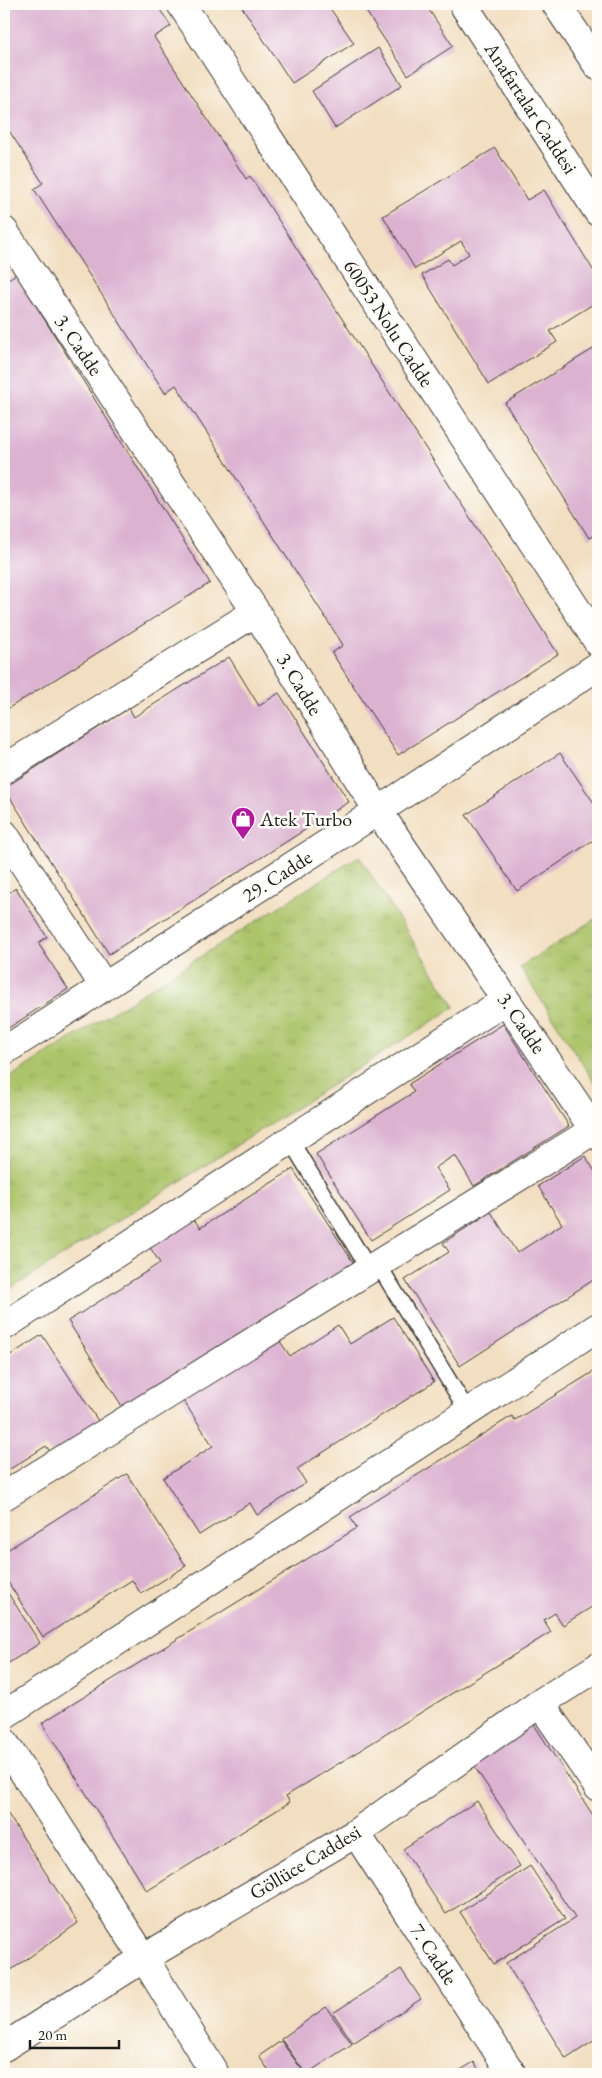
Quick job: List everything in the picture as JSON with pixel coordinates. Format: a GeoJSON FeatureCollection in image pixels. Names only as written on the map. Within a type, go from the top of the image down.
{"type":"FeatureCollection","features":[{"type":"Feature","properties":{"kind":"street","name":"60053 Nolu Cadde"},"geometry":{"type":"LineString","coordinates":[[180,4],[598,642]]}},
{"type":"Feature","properties":{"kind":"street","name":"Anafartalar Caddesi"},"geometry":{"type":"LineString","coordinates":[[463,4],[598,212]]}},
{"type":"Feature","properties":{"kind":"street"},"geometry":{"type":"LineString","coordinates":[[556,4],[598,66]]}},
{"type":"Feature","properties":{"kind":"street","name":"3. Cadde"},"geometry":{"type":"LineString","coordinates":[[4,231],[256,612],[378,811],[596,1133]]}},
{"type":"Feature","properties":{"kind":"street"},"geometry":{"type":"LineString","coordinates":[[4,769],[256,612]]}},
{"type":"Feature","properties":{"kind":"street","name":"29. Cadde"},"geometry":{"type":"LineString","coordinates":[[4,1051],[378,811],[598,666]]}},
{"type":"Feature","properties":{"kind":"street"},"geometry":{"type":"LineString","coordinates":[[4,834],[104,986]]}},
{"type":"Feature","properties":{"kind":"street"},"geometry":{"type":"LineString","coordinates":[[4,1326],[506,1000]]}},
{"type":"Feature","properties":{"kind":"street"},"geometry":{"type":"LineString","coordinates":[[4,1496],[374,1267],[596,1133]]}},
{"type":"Feature","properties":{"kind":"street"},"geometry":{"type":"LineString","coordinates":[[4,1715],[598,1326]]}},
{"type":"Feature","properties":{"kind":"street","name":"Göllüce Caddesi"},"geometry":{"type":"LineString","coordinates":[[4,2047],[144,1958],[356,1833],[540,1703],[598,1667]]}},
{"type":"Feature","properties":{"kind":"street"},"geometry":{"type":"LineString","coordinates":[[540,1703],[598,1787]]}},
{"type":"Feature","properties":{"kind":"street"},"geometry":{"type":"LineString","coordinates":[[4,1742],[144,1958],[216,2074]]}},
{"type":"Feature","properties":{"kind":"street","name":"7. Cadde"},"geometry":{"type":"LineString","coordinates":[[356,1833],[512,2074]]}},
{"type":"Feature","properties":{"kind":"lane"},"geometry":{"type":"LineString","coordinates":[[290,1140],[468,1412]]}},
{"type":"Feature","properties":{"kind":"green space"},"geometry":{"type":"Polygon","coordinates":[[[359,856],[455,1007],[4,1293],[4,1081],[359,856]]]}},
{"type":"Feature","properties":{"kind":"green space"},"geometry":{"type":"Polygon","coordinates":[[[598,917],[598,1088],[520,967],[598,917]]]}},
{"type":"Feature","properties":{"kind":"building"},"geometry":{"type":"Polygon","coordinates":[[[4,4],[156,4],[171,26],[154,37],[246,179],[250,176],[558,654],[398,755],[332,653],[343,645],[211,439],[176,385],[165,393],[34,189],[43,183],[4,123],[4,4]]]}},
{"type":"Feature","properties":{"kind":"building"},"geometry":{"type":"Polygon","coordinates":[[[240,4],[327,4],[354,43],[292,83],[240,4]]]}},
{"type":"Feature","properties":{"kind":"building"},"geometry":{"type":"Polygon","coordinates":[[[361,4],[425,4],[453,46],[408,75],[361,4]]]}},
{"type":"Feature","properties":{"kind":"building"},"geometry":{"type":"Polygon","coordinates":[[[378,48],[402,85],[335,128],[312,91],[378,48]]]}},
{"type":"Feature","properties":{"kind":"building"},"geometry":{"type":"Polygon","coordinates":[[[495,148],[527,200],[544,190],[598,278],[598,301],[550,331],[557,342],[489,384],[422,275],[448,259],[452,265],[469,254],[461,241],[415,269],[383,216],[495,148]]]}},
{"type":"Feature","properties":{"kind":"building"},"geometry":{"type":"Polygon","coordinates":[[[16,274],[210,583],[4,711],[4,282],[16,274]]]}},
{"type":"Feature","properties":{"kind":"building"},"geometry":{"type":"Polygon","coordinates":[[[598,346],[598,533],[589,538],[505,403],[598,346]]]}},
{"type":"Feature","properties":{"kind":"building"},"geometry":{"type":"Polygon","coordinates":[[[229,657],[259,706],[279,693],[349,802],[109,954],[4,788],[129,708],[134,717],[229,657]]]}},
{"type":"Feature","properties":{"kind":"building"},"geometry":{"type":"Polygon","coordinates":[[[560,753],[598,809],[598,837],[517,891],[466,815],[560,753]]]}},
{"type":"Feature","properties":{"kind":"building"},"geometry":{"type":"Polygon","coordinates":[[[16,888],[47,937],[38,943],[68,989],[4,1031],[4,896],[16,888]]]}},
{"type":"Feature","properties":{"kind":"building"},"geometry":{"type":"Polygon","coordinates":[[[503,1024],[569,1126],[474,1186],[455,1155],[435,1168],[450,1190],[371,1240],[316,1154],[414,1092],[409,1084],[503,1024]]]}},
{"type":"Feature","properties":{"kind":"building"},"geometry":{"type":"Polygon","coordinates":[[[585,1156],[598,1176],[598,1277],[460,1366],[405,1280],[449,1252],[443,1243],[491,1212],[517,1253],[562,1224],[538,1186],[585,1156]]]}},
{"type":"Feature","properties":{"kind":"building"},"geometry":{"type":"Polygon","coordinates":[[[293,1169],[356,1267],[127,1414],[68,1321],[160,1263],[149,1246],[193,1218],[200,1228],[293,1169]]]}},
{"type":"Feature","properties":{"kind":"building"},"geometry":{"type":"Polygon","coordinates":[[[393,1317],[434,1382],[297,1469],[306,1483],[257,1515],[250,1503],[199,1535],[163,1478],[213,1446],[181,1397],[277,1337],[290,1356],[338,1325],[350,1344],[393,1317]]]}},
{"type":"Feature","properties":{"kind":"building"},"geometry":{"type":"Polygon","coordinates":[[[42,1335],[102,1427],[54,1457],[46,1446],[4,1473],[4,1359],[42,1335]]]}},
{"type":"Feature","properties":{"kind":"building"},"geometry":{"type":"Polygon","coordinates":[[[598,1369],[598,1603],[563,1625],[555,1613],[544,1620],[551,1632],[286,1796],[290,1802],[147,1891],[42,1723],[357,1528],[350,1517],[512,1416],[515,1420],[598,1369]]]}},
{"type":"Feature","properties":{"kind":"building"},"geometry":{"type":"Polygon","coordinates":[[[127,1474],[186,1566],[141,1594],[132,1580],[43,1637],[4,1576],[4,1552],[127,1474]]]}},
{"type":"Feature","properties":{"kind":"building"},"geometry":{"type":"Polygon","coordinates":[[[8,1593],[40,1643],[4,1666],[4,1596],[8,1593]]]}},
{"type":"Feature","properties":{"kind":"building"},"geometry":{"type":"Polygon","coordinates":[[[533,1723],[598,1823],[598,2038],[566,2059],[506,1963],[575,1918],[472,1763],[533,1723]]]}},
{"type":"Feature","properties":{"kind":"building"},"geometry":{"type":"Polygon","coordinates":[[[477,1801],[520,1866],[446,1914],[403,1849],[477,1801]]]}},
{"type":"Feature","properties":{"kind":"building"},"geometry":{"type":"Polygon","coordinates":[[[4,1808],[78,1923],[4,1975],[4,1808]]]}},
{"type":"Feature","properties":{"kind":"building"},"geometry":{"type":"Polygon","coordinates":[[[530,1866],[565,1919],[494,1964],[460,1912],[530,1866]]]}},
{"type":"Feature","properties":{"kind":"building"},"geometry":{"type":"Polygon","coordinates":[[[401,1969],[421,1999],[353,2043],[333,2013],[401,1969]]]}},
{"type":"Feature","properties":{"kind":"building"},"geometry":{"type":"Polygon","coordinates":[[[326,2007],[352,2044],[306,2074],[281,2039],[326,2007]]]}},
{"type":"Feature","properties":{"kind":"building"},"geometry":{"type":"Polygon","coordinates":[[[281,2041],[305,2074],[271,2074],[259,2056],[281,2041]]]}},
{"type":"Feature","properties":{"kind":"building"},"geometry":{"type":"Polygon","coordinates":[[[474,2062],[481,2074],[454,2074],[474,2062]]]}},
{"type":"Feature","properties":{"kind":"place","name":"Atek Turbo"},"geometry":{"type":"Point","coordinates":[243,840]}}]}
